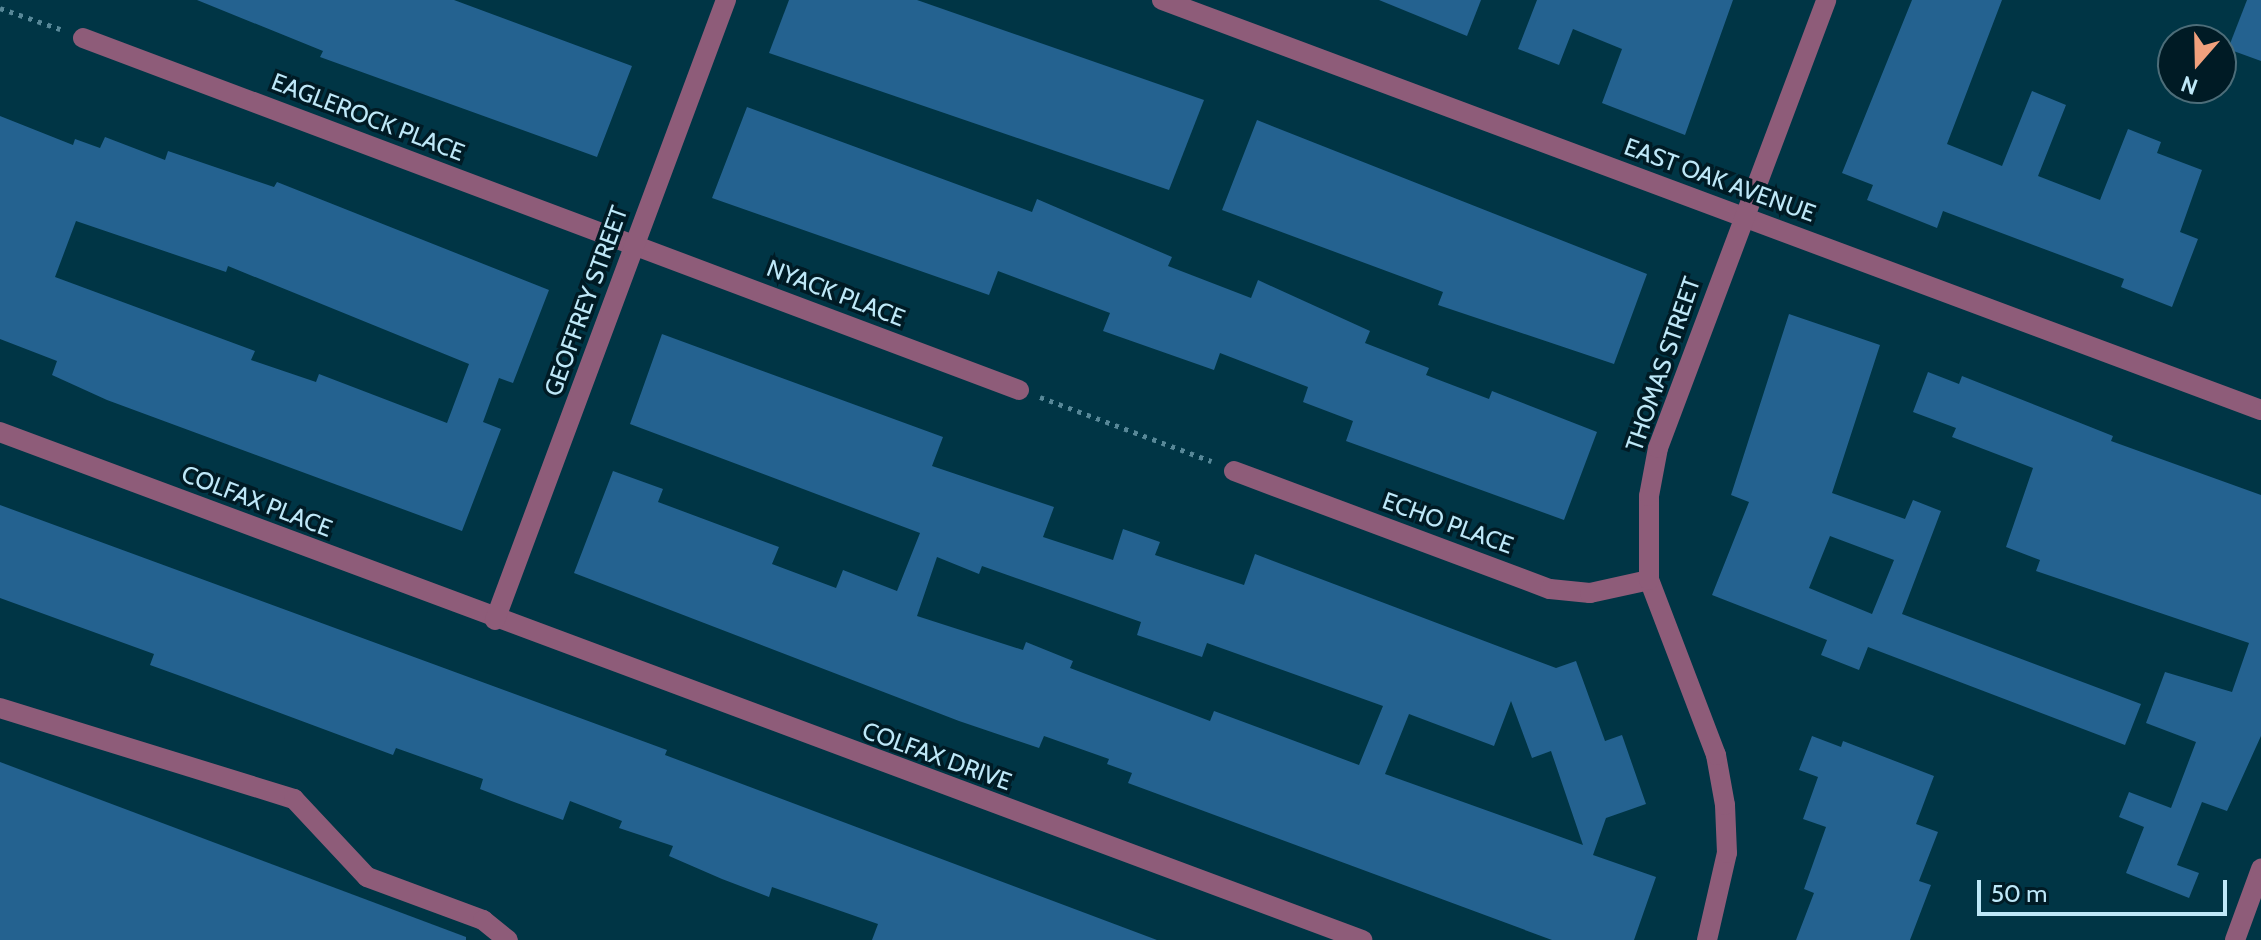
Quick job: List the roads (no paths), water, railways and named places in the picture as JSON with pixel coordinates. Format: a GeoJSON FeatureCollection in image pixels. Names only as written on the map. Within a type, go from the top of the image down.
{"type":"FeatureCollection","features":[{"type":"Feature","properties":{"kind":"street","name":"GEOFFREY STREET"},"geometry":{"type":"LineString","coordinates":[[495,620],[726,0]]}},
{"type":"Feature","properties":{"kind":"street","name":"EAST OAK AVENUE"},"geometry":{"type":"LineString","coordinates":[[1162,0],[2261,410]]}},
{"type":"Feature","properties":{"kind":"street","name":"THOMAS STREET"},"geometry":{"type":"LineString","coordinates":[[1707,940],[1727,853],[1725,805],[1716,755],[1649,580],[1645,545],[1658,448],[1742,216],[1826,0]]}},
{"type":"Feature","properties":{"kind":"street","name":"EAGLEROCK PLACE"},"geometry":{"type":"LineString","coordinates":[[83,38],[634,245]]}},
{"type":"Feature","properties":{"kind":"street","name":"NYACK PLACE"},"geometry":{"type":"LineString","coordinates":[[634,245],[1019,390]]}},
{"type":"Feature","properties":{"kind":"street","name":"COLFAX PLACE"},"geometry":{"type":"LineString","coordinates":[[0,432],[495,620]]}},
{"type":"Feature","properties":{"kind":"street","name":"ECHO PLACE"},"geometry":{"type":"LineString","coordinates":[[1234,471],[1550,589],[1590,593],[1649,580]]}},
{"type":"Feature","properties":{"kind":"street","name":"COLFAX DRIVE"},"geometry":{"type":"LineString","coordinates":[[495,620],[1362,940]]}},
{"type":"Feature","properties":{"kind":"street"},"geometry":{"type":"LineString","coordinates":[[0,708],[294,799],[367,877],[483,920],[508,940]]}},
{"type":"Feature","properties":{"kind":"street"},"geometry":{"type":"LineString","coordinates":[[2235,940],[2261,869]]}}]}
